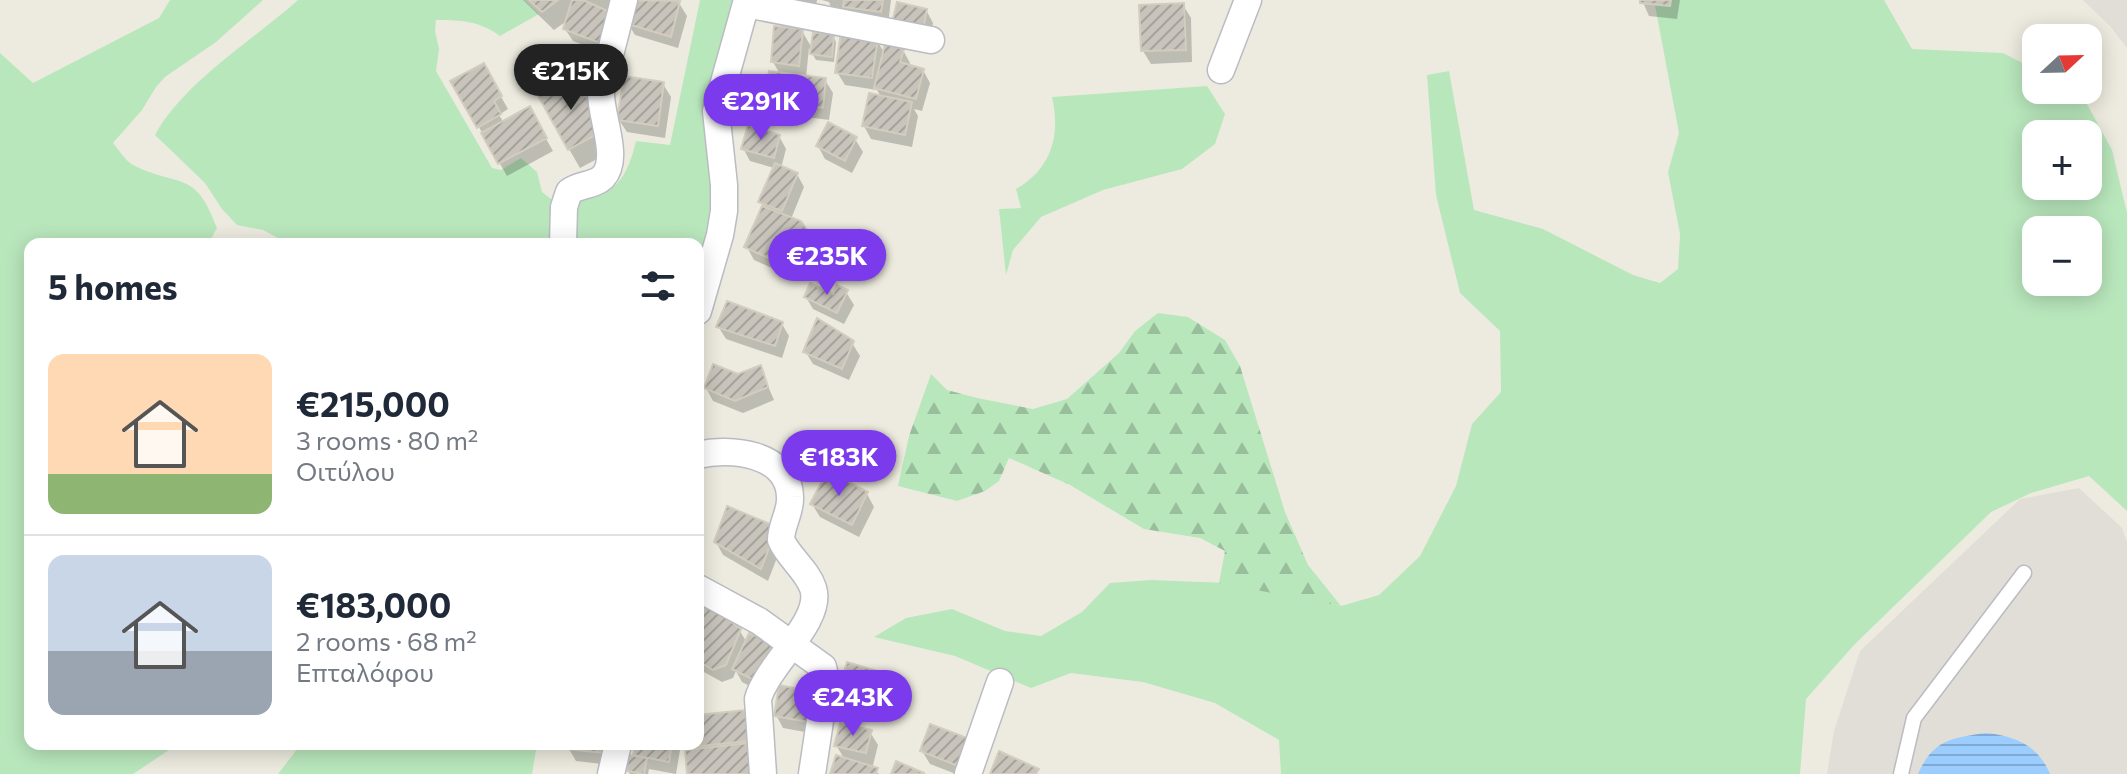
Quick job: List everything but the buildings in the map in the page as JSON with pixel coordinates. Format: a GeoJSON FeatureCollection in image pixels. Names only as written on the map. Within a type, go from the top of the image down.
{"type":"FeatureCollection","features":[{"type":"Feature","properties":{"kind":"street"},"geometry":{"type":"LineString","coordinates":[[563,238],[566,198],[573,188],[599,180],[607,170],[609,147],[601,90],[624,0]]}},
{"type":"Feature","properties":{"kind":"street"},"geometry":{"type":"LineString","coordinates":[[1221,70],[1248,0]]}},
{"type":"Feature","properties":{"kind":"street"},"geometry":{"type":"LineString","coordinates":[[704,290],[724,211],[716,111],[747,2],[931,40]]}},
{"type":"Feature","properties":{"kind":"street"},"geometry":{"type":"LineString","coordinates":[[704,454],[723,451],[745,454],[773,464],[785,477],[790,497],[781,540],[808,578],[815,599],[810,615],[776,662],[758,699],[763,774]]}},
{"type":"Feature","properties":{"kind":"street"},"geometry":{"type":"LineString","coordinates":[[704,591],[792,643],[825,672],[812,774]]}},
{"type":"Feature","properties":{"kind":"street"},"geometry":{"type":"LineString","coordinates":[[968,774],[1000,682]]}},
{"type":"Feature","properties":{"kind":"street"},"geometry":{"type":"LineString","coordinates":[[611,774],[617,750]]}},
{"type":"Feature","properties":{"kind":"lane"},"geometry":{"type":"LineString","coordinates":[[1901,774],[1914,718],[2024,573]]}},
{"type":"Feature","properties":{"kind":"shaded area"},"geometry":{"type":"Polygon","coordinates":[[[2083,0],[2127,0],[2127,48],[2110,26],[2083,0]]]}},
{"type":"Feature","properties":{"kind":"shaded area"},"geometry":{"type":"Polygon","coordinates":[[[2079,488],[2122,528],[2127,542],[2127,774],[1827,774],[1834,731],[1860,651],[2020,499],[2079,488]]]}},
{"type":"Feature","properties":{"kind":"green space"},"geometry":{"type":"Polygon","coordinates":[[[170,0],[263,0],[216,42],[165,77],[113,143],[132,164],[194,188],[209,209],[217,228],[211,238],[24,238],[24,750],[169,750],[133,774],[0,774],[0,53],[33,83],[159,18],[170,0]]]}},
{"type":"Feature","properties":{"kind":"green space"},"geometry":{"type":"Polygon","coordinates":[[[298,0],[524,0],[539,14],[500,36],[470,22],[436,20],[439,49],[436,71],[492,168],[501,170],[521,158],[537,172],[542,192],[555,202],[555,238],[278,238],[263,230],[237,225],[205,183],[155,135],[183,97],[298,0]]]}},
{"type":"Feature","properties":{"kind":"green space"},"geometry":{"type":"Polygon","coordinates":[[[700,0],[743,0],[716,202],[704,254],[704,238],[570,238],[573,198],[587,198],[609,191],[623,176],[636,141],[670,145],[700,0]]]}},
{"type":"Feature","properties":{"kind":"green space"},"geometry":{"type":"Polygon","coordinates":[[[1654,0],[1884,0],[1912,49],[2003,53],[2022,63],[2022,104],[2087,104],[2096,120],[2022,120],[2022,200],[2102,200],[2102,132],[2112,150],[2127,213],[2127,511],[2089,476],[2031,493],[1991,512],[1855,644],[1806,699],[1800,774],[1281,774],[1279,740],[1215,703],[1143,682],[1071,673],[1031,688],[955,656],[874,637],[906,618],[952,609],[1005,631],[1041,636],[1082,612],[1110,583],[1151,580],[1228,583],[1341,606],[1379,595],[1420,556],[1456,486],[1472,424],[1501,392],[1500,331],[1460,293],[1436,195],[1427,75],[1449,71],[1474,210],[1543,229],[1633,275],[1660,283],[1678,269],[1680,234],[1668,172],[1679,133],[1654,0]]]}},
{"type":"Feature","properties":{"kind":"green space"},"geometry":{"type":"Polygon","coordinates":[[[1207,86],[1225,114],[1215,144],[1182,169],[1103,190],[1041,217],[1013,250],[1006,275],[999,209],[1021,208],[1016,189],[1038,172],[1045,161],[1054,138],[1052,97],[1207,86]]]}},
{"type":"Feature","properties":{"kind":"green space"},"geometry":{"type":"Polygon","coordinates":[[[1158,313],[1188,317],[1225,340],[1240,366],[1285,512],[1308,565],[1341,606],[1219,583],[1225,551],[1200,538],[1144,529],[1070,485],[1009,458],[999,481],[985,491],[957,501],[898,486],[909,436],[931,374],[947,390],[1033,409],[1067,399],[1119,353],[1135,331],[1158,313]]]}},
{"type":"Feature","properties":{"kind":"green space"},"geometry":{"type":"Polygon","coordinates":[[[296,750],[536,750],[532,774],[278,774],[296,750]]]}},
{"type":"Feature","properties":{"kind":"water"},"geometry":{"type":"Polygon","coordinates":[[[1986,733],[2016,740],[2032,749],[2050,774],[1918,774],[1937,747],[1953,739],[1986,733]]]}}]}
